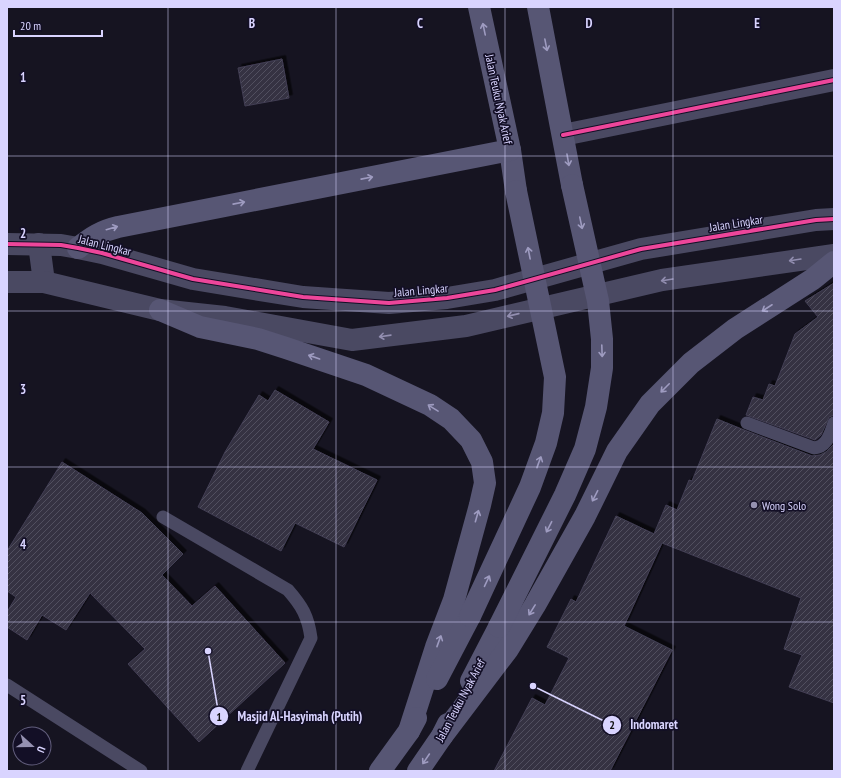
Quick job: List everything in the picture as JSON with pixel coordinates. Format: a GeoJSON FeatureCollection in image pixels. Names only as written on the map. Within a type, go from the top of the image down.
{"type":"FeatureCollection","features":[{"type":"Feature","properties":{"kind":"main road","name":"Jalan Teuku Nyak Arief"},"geometry":{"type":"LineString","coordinates":[[409,731],[470,616],[530,487],[546,443],[553,413],[555,377],[516,191],[510,150],[479,7]]}},
{"type":"Feature","properties":{"kind":"main road"},"geometry":{"type":"LineString","coordinates":[[538,7],[564,135]]}},
{"type":"Feature","properties":{"kind":"main road","name":"Jalan Teuku Nyak Arief"},"geometry":{"type":"LineString","coordinates":[[418,771],[442,736],[566,496],[585,449],[596,407],[602,368],[602,339],[598,301],[572,185],[564,135]]}},
{"type":"Feature","properties":{"kind":"main road"},"geometry":{"type":"LineString","coordinates":[[78,248],[93,236],[118,227],[510,150]]}},
{"type":"Feature","properties":{"kind":"main road"},"geometry":{"type":"LineString","coordinates":[[442,736],[508,649],[535,605],[581,523],[618,451],[650,404],[691,363],[735,329],[813,279],[834,262]]}},
{"type":"Feature","properties":{"kind":"main road"},"geometry":{"type":"LineString","coordinates":[[160,310],[200,327],[258,339],[366,375],[430,405],[451,419],[471,440],[482,462],[485,483],[454,600],[434,653],[409,731],[380,771]]}},
{"type":"Feature","properties":{"kind":"street"},"geometry":{"type":"LineString","coordinates":[[564,135],[834,80]]}},
{"type":"Feature","properties":{"kind":"street","name":"Jalan Lingkar"},"geometry":{"type":"LineString","coordinates":[[7,244],[61,245],[78,248],[102,253],[193,279],[303,297],[390,303],[447,298],[495,290],[641,249],[816,220],[834,219]]}},
{"type":"Feature","properties":{"kind":"street"},"geometry":{"type":"LineString","coordinates":[[39,244],[44,282]]}},
{"type":"Feature","properties":{"kind":"street"},"geometry":{"type":"LineString","coordinates":[[7,282],[44,282],[160,310],[225,316],[352,340],[466,326],[662,280],[834,255]]}},
{"type":"Feature","properties":{"kind":"lane"},"geometry":{"type":"LineString","coordinates":[[747,423],[814,448],[819,448],[825,444],[834,423]]}},
{"type":"Feature","properties":{"kind":"lane"},"geometry":{"type":"LineString","coordinates":[[163,517],[288,590],[298,601],[306,614],[310,626],[311,638],[246,771]]}},
{"type":"Feature","properties":{"kind":"lane"},"geometry":{"type":"LineString","coordinates":[[7,685],[141,771]]}},
{"type":"Feature","properties":{"kind":"building"},"geometry":{"type":"Polygon","coordinates":[[[282,59],[289,98],[245,106],[238,68],[282,59]]]}},
{"type":"Feature","properties":{"kind":"building"},"geometry":{"type":"Polygon","coordinates":[[[834,283],[834,415],[829,417],[821,435],[815,440],[746,415],[753,397],[763,400],[769,384],[775,386],[795,334],[818,317],[805,301],[834,283]]]}},
{"type":"Feature","properties":{"kind":"building"},"geometry":{"type":"Polygon","coordinates":[[[275,390],[329,422],[313,449],[377,480],[344,547],[295,523],[281,551],[198,507],[225,452],[259,395],[268,401],[275,390]]]}},
{"type":"Feature","properties":{"kind":"building"},"geometry":{"type":"Polygon","coordinates":[[[717,419],[812,456],[820,455],[826,452],[834,444],[834,703],[789,687],[802,655],[784,649],[801,598],[662,543],[624,626],[672,650],[610,771],[494,771],[532,698],[545,705],[569,658],[547,647],[571,599],[576,602],[616,516],[654,534],[666,505],[677,510],[689,480],[692,481],[717,419]]]}},
{"type":"Feature","properties":{"kind":"building"},"geometry":{"type":"Polygon","coordinates":[[[62,462],[142,513],[183,554],[162,575],[192,606],[215,586],[285,663],[199,742],[128,664],[145,649],[90,593],[66,630],[42,615],[27,640],[7,627],[7,612],[16,597],[7,591],[7,551],[62,462]]]}},
{"type":"Feature","properties":{"kind":"cycle path"},"geometry":{"type":"LineString","coordinates":[[563,135],[834,80]]}},
{"type":"Feature","properties":{"kind":"cycle path"},"geometry":{"type":"LineString","coordinates":[[7,244],[61,245],[102,253],[193,279],[303,297],[389,303],[447,298],[495,290],[641,249],[816,220],[834,219]]}},
{"type":"Feature","properties":{"kind":"place","name":"Wong Solo"},"geometry":{"type":"Point","coordinates":[754,505]}},
{"type":"Feature","properties":{"kind":"place","name":"Masjid Al-Hasyimah (Putih)"},"geometry":{"type":"Point","coordinates":[208,651]}},
{"type":"Feature","properties":{"kind":"place","name":"Indomaret"},"geometry":{"type":"Point","coordinates":[533,686]}}]}
